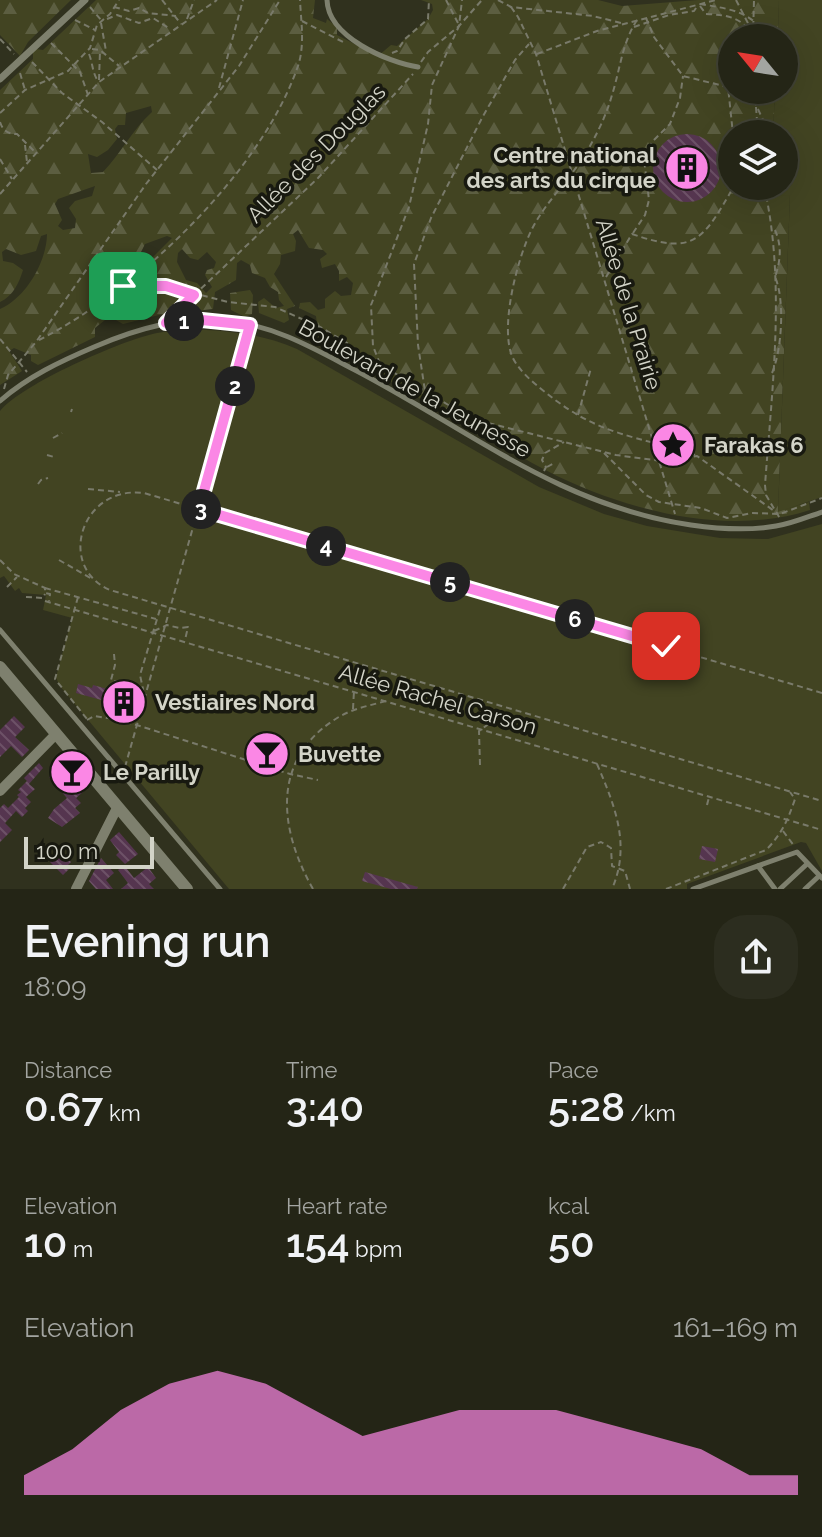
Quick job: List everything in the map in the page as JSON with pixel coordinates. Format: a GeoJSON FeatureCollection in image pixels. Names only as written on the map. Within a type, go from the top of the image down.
{"type":"FeatureCollection","features":[{"type":"Feature","properties":{"kind":"street"},"geometry":{"type":"LineString","coordinates":[[0,79],[85,0]]}},
{"type":"Feature","properties":{"kind":"street"},"geometry":{"type":"LineString","coordinates":[[0,667],[187,889]]}},
{"type":"Feature","properties":{"kind":"street"},"geometry":{"type":"LineString","coordinates":[[0,791],[56,734]]}},
{"type":"Feature","properties":{"kind":"street"},"geometry":{"type":"LineString","coordinates":[[76,889],[117,808]]}},
{"type":"Feature","properties":{"kind":"lane"},"geometry":{"type":"LineString","coordinates":[[327,0],[327,8],[342,31],[353,41],[397,64],[418,67]]}},
{"type":"Feature","properties":{"kind":"lane","name":"Boulevard de la Jeunesse"},"geometry":{"type":"LineString","coordinates":[[2,399],[35,376],[123,335],[166,323],[216,321],[250,325],[303,341],[541,477],[613,507],[678,523],[719,529],[760,529],[822,512]]}},
{"type":"Feature","properties":{"kind":"lane"},"geometry":{"type":"LineString","coordinates":[[0,630],[220,889]]}},
{"type":"Feature","properties":{"kind":"lane"},"geometry":{"type":"LineString","coordinates":[[692,889],[797,852],[820,877],[805,889]]}},
{"type":"Feature","properties":{"kind":"lane"},"geometry":{"type":"LineString","coordinates":[[758,866],[777,889],[807,864]]}},
{"type":"Feature","properties":{"kind":"path"},"geometry":{"type":"LineString","coordinates":[[85,0],[102,22],[106,53]]}},
{"type":"Feature","properties":{"kind":"path"},"geometry":{"type":"LineString","coordinates":[[102,22],[117,0]]}},
{"type":"Feature","properties":{"kind":"path"},"geometry":{"type":"LineString","coordinates":[[162,0],[181,24]]}},
{"type":"Feature","properties":{"kind":"path"},"geometry":{"type":"LineString","coordinates":[[186,20],[194,0]]}},
{"type":"Feature","properties":{"kind":"path"},"geometry":{"type":"LineString","coordinates":[[0,194],[89,97],[99,82],[171,29],[217,0]]}},
{"type":"Feature","properties":{"kind":"path"},"geometry":{"type":"LineString","coordinates":[[219,90],[243,0]]}},
{"type":"Feature","properties":{"kind":"path"},"geometry":{"type":"LineString","coordinates":[[2,399],[8,375],[21,363],[157,170],[239,66],[280,0]]}},
{"type":"Feature","properties":{"kind":"path"},"geometry":{"type":"LineString","coordinates":[[36,342],[60,330],[123,286],[172,246],[264,136],[298,65],[302,39],[300,0]]}},
{"type":"Feature","properties":{"kind":"path"},"geometry":{"type":"LineString","coordinates":[[383,56],[397,51],[405,39],[428,19],[429,0]]}},
{"type":"Feature","properties":{"kind":"path"},"geometry":{"type":"LineString","coordinates":[[446,0],[459,26]]}},
{"type":"Feature","properties":{"kind":"path"},"geometry":{"type":"LineString","coordinates":[[381,365],[373,346],[371,305],[409,207],[428,124],[432,85],[459,26],[462,0]]}},
{"type":"Feature","properties":{"kind":"path","name":"Allée des Douglas"},"geometry":{"type":"LineString","coordinates":[[166,323],[318,178],[409,80],[428,52],[459,26],[482,0]]}},
{"type":"Feature","properties":{"kind":"path"},"geometry":{"type":"LineString","coordinates":[[498,0],[511,7],[593,16],[624,23]]}},
{"type":"Feature","properties":{"kind":"path"},"geometry":{"type":"LineString","coordinates":[[632,28],[716,0]]}},
{"type":"Feature","properties":{"kind":"path"},"geometry":{"type":"LineString","coordinates":[[736,0],[749,24]]}},
{"type":"Feature","properties":{"kind":"path"},"geometry":{"type":"LineString","coordinates":[[754,0],[754,24]]}},
{"type":"Feature","properties":{"kind":"path"},"geometry":{"type":"LineString","coordinates":[[699,4],[743,15],[758,24]]}},
{"type":"Feature","properties":{"kind":"path"},"geometry":{"type":"LineString","coordinates":[[699,4],[706,14],[733,16],[743,24]]}},
{"type":"Feature","properties":{"kind":"path"},"geometry":{"type":"LineString","coordinates":[[113,7],[129,11],[139,8],[148,13],[176,16]]}},
{"type":"Feature","properties":{"kind":"path","name":"Allée de la Prairie"},"geometry":{"type":"LineString","coordinates":[[511,7],[536,54],[678,523]]}},
{"type":"Feature","properties":{"kind":"path"},"geometry":{"type":"LineString","coordinates":[[0,113],[25,90],[72,67],[89,50],[97,25],[117,15],[139,23],[163,14]]}},
{"type":"Feature","properties":{"kind":"path"},"geometry":{"type":"LineString","coordinates":[[68,15],[96,30]]}},
{"type":"Feature","properties":{"kind":"path"},"geometry":{"type":"LineString","coordinates":[[153,18],[171,29]]}},
{"type":"Feature","properties":{"kind":"path"},"geometry":{"type":"LineString","coordinates":[[637,20],[620,60],[603,119],[572,173],[531,231],[512,294],[507,328],[512,357],[524,373],[577,416],[655,443]]}},
{"type":"Feature","properties":{"kind":"path"},"geometry":{"type":"LineString","coordinates":[[301,21],[351,46]]}},
{"type":"Feature","properties":{"kind":"path"},"geometry":{"type":"LineString","coordinates":[[536,54],[624,23],[648,21]]}},
{"type":"Feature","properties":{"kind":"path"},"geometry":{"type":"LineString","coordinates":[[648,21],[654,37],[683,76],[728,87],[732,120]]}},
{"type":"Feature","properties":{"kind":"path"},"geometry":{"type":"LineString","coordinates":[[46,37],[80,72],[89,97]]}},
{"type":"Feature","properties":{"kind":"path"},"geometry":{"type":"LineString","coordinates":[[0,39],[20,61],[102,122],[157,170]]}},
{"type":"Feature","properties":{"kind":"path"},"geometry":{"type":"LineString","coordinates":[[420,407],[425,391],[418,345],[414,264],[431,218],[482,118],[515,60],[530,43]]}},
{"type":"Feature","properties":{"kind":"path"},"geometry":{"type":"LineString","coordinates":[[89,50],[106,53],[120,67]]}},
{"type":"Feature","properties":{"kind":"path"},"geometry":{"type":"LineString","coordinates":[[89,50],[93,73],[99,82]]}},
{"type":"Feature","properties":{"kind":"path"},"geometry":{"type":"LineString","coordinates":[[99,82],[100,50]]}},
{"type":"Feature","properties":{"kind":"path"},"geometry":{"type":"LineString","coordinates":[[20,61],[25,90]]}},
{"type":"Feature","properties":{"kind":"path"},"geometry":{"type":"LineString","coordinates":[[605,280],[645,215],[649,200],[644,159],[652,142],[670,124],[680,98],[683,76]]}},
{"type":"Feature","properties":{"kind":"path"},"geometry":{"type":"LineString","coordinates":[[756,105],[757,120]]}},
{"type":"Feature","properties":{"kind":"path"},"geometry":{"type":"LineString","coordinates":[[756,105],[763,120]]}},
{"type":"Feature","properties":{"kind":"path"},"geometry":{"type":"LineString","coordinates":[[0,122],[2,129],[17,134],[36,153]]}},
{"type":"Feature","properties":{"kind":"path"},"geometry":{"type":"LineString","coordinates":[[25,144],[27,163]]}},
{"type":"Feature","properties":{"kind":"path"},"geometry":{"type":"LineString","coordinates":[[0,159],[13,180]]}},
{"type":"Feature","properties":{"kind":"path"},"geometry":{"type":"LineString","coordinates":[[632,234],[673,246],[688,243],[701,234],[726,200]]}},
{"type":"Feature","properties":{"kind":"path"},"geometry":{"type":"LineString","coordinates":[[767,200],[773,226],[775,277],[765,485],[766,495],[783,525]]}},
{"type":"Feature","properties":{"kind":"path"},"geometry":{"type":"LineString","coordinates":[[123,286],[166,286],[194,295],[275,307],[322,328],[347,343],[364,361],[381,365],[472,419],[603,452],[661,461],[697,456]]}},
{"type":"Feature","properties":{"kind":"path"},"geometry":{"type":"LineString","coordinates":[[123,775],[250,325]]}},
{"type":"Feature","properties":{"kind":"path"},"geometry":{"type":"LineString","coordinates":[[0,339],[29,375],[35,376]]}},
{"type":"Feature","properties":{"kind":"path"},"geometry":{"type":"LineString","coordinates":[[577,416],[591,368]]}},
{"type":"Feature","properties":{"kind":"path"},"geometry":{"type":"LineString","coordinates":[[53,438],[62,433]]}},
{"type":"Feature","properties":{"kind":"path"},"geometry":{"type":"LineString","coordinates":[[653,435],[697,456],[777,513]]}},
{"type":"Feature","properties":{"kind":"path"},"geometry":{"type":"LineString","coordinates":[[546,467],[542,460],[545,453],[565,441]]}},
{"type":"Feature","properties":{"kind":"path"},"geometry":{"type":"LineString","coordinates":[[603,452],[646,495],[659,502],[701,508],[727,518],[752,513],[777,513],[822,498]]}},
{"type":"Feature","properties":{"kind":"path"},"geometry":{"type":"LineString","coordinates":[[47,455],[54,457]]}},
{"type":"Feature","properties":{"kind":"path"},"geometry":{"type":"LineString","coordinates":[[541,477],[546,467],[554,463]]}},
{"type":"Feature","properties":{"kind":"path"},"geometry":{"type":"LineString","coordinates":[[38,484],[48,478]]}},
{"type":"Feature","properties":{"kind":"path"},"geometry":{"type":"LineString","coordinates":[[88,489],[144,493],[822,693]]}},
{"type":"Feature","properties":{"kind":"path"},"geometry":{"type":"LineString","coordinates":[[93,579],[81,548],[84,526],[95,508],[122,492]]}},
{"type":"Feature","properties":{"kind":"path"},"geometry":{"type":"LineString","coordinates":[[0,560],[17,576],[45,588],[157,619]]}},
{"type":"Feature","properties":{"kind":"path"},"geometry":{"type":"LineString","coordinates":[[59,560],[110,590],[822,801]]}},
{"type":"Feature","properties":{"kind":"path"},"geometry":{"type":"LineString","coordinates":[[7,587],[17,576]]}},
{"type":"Feature","properties":{"kind":"path"},"geometry":{"type":"LineString","coordinates":[[26,597],[43,598],[45,588]]}},
{"type":"Feature","properties":{"kind":"path","name":"Allée Rachel Carson"},"geometry":{"type":"LineString","coordinates":[[45,593],[50,594],[47,601],[75,610],[822,830]]}},
{"type":"Feature","properties":{"kind":"path"},"geometry":{"type":"LineString","coordinates":[[78,597],[55,679],[87,720],[94,716],[137,725],[318,780]]}},
{"type":"Feature","properties":{"kind":"path"},"geometry":{"type":"LineString","coordinates":[[137,725],[143,689],[140,675],[161,605]]}},
{"type":"Feature","properties":{"kind":"path"},"geometry":{"type":"LineString","coordinates":[[153,632],[165,627],[188,627],[185,641]]}},
{"type":"Feature","properties":{"kind":"path"},"geometry":{"type":"LineString","coordinates":[[114,654],[111,680],[143,689]]}},
{"type":"Feature","properties":{"kind":"path"},"geometry":{"type":"LineString","coordinates":[[353,710],[354,691]]}},
{"type":"Feature","properties":{"kind":"path"},"geometry":{"type":"LineString","coordinates":[[373,697],[374,705]]}},
{"type":"Feature","properties":{"kind":"path"},"geometry":{"type":"LineString","coordinates":[[313,889],[296,855],[289,832],[286,809],[290,774],[309,744],[334,720],[353,710],[389,701]]}},
{"type":"Feature","properties":{"kind":"path"},"geometry":{"type":"LineString","coordinates":[[480,765],[480,729],[494,720]]}},
{"type":"Feature","properties":{"kind":"path"},"geometry":{"type":"LineString","coordinates":[[264,766],[266,760],[271,761],[274,751]]}},
{"type":"Feature","properties":{"kind":"path"},"geometry":{"type":"LineString","coordinates":[[597,763],[615,809],[622,851],[621,869],[612,889]]}},
{"type":"Feature","properties":{"kind":"path"},"geometry":{"type":"LineString","coordinates":[[666,889],[766,850],[783,831],[788,819],[795,799],[789,791]]}},
{"type":"Feature","properties":{"kind":"path"},"geometry":{"type":"LineString","coordinates":[[707,805],[709,796]]}},
{"type":"Feature","properties":{"kind":"path"},"geometry":{"type":"LineString","coordinates":[[783,831],[797,852]]}},
{"type":"Feature","properties":{"kind":"path"},"geometry":{"type":"LineString","coordinates":[[563,889],[581,855],[594,843],[601,842],[611,848],[612,866],[625,871],[630,889]]}},
{"type":"Feature","properties":{"kind":"path"},"geometry":{"type":"LineString","coordinates":[[682,883],[692,889]]}},
{"type":"Feature","properties":{"kind":"green space"},"geometry":{"type":"Polygon","coordinates":[[[0,0],[71,0],[28,42],[20,56],[0,35],[0,0]]]}},
{"type":"Feature","properties":{"kind":"green space"},"geometry":{"type":"Polygon","coordinates":[[[96,0],[315,0],[313,18],[326,23],[327,19],[337,27],[337,35],[378,56],[391,45],[397,46],[428,19],[433,10],[432,4],[421,0],[598,0],[622,6],[698,0],[779,0],[778,24],[718,24],[718,104],[774,104],[774,120],[718,120],[718,200],[790,200],[778,511],[809,502],[810,510],[747,521],[682,516],[617,500],[534,464],[319,340],[316,316],[299,308],[300,303],[310,302],[318,310],[325,308],[325,299],[335,291],[341,296],[351,295],[353,283],[347,277],[339,281],[335,264],[322,268],[320,259],[327,254],[323,250],[309,248],[298,230],[293,234],[295,251],[281,255],[274,274],[295,306],[287,309],[289,320],[284,323],[259,313],[258,302],[264,298],[276,308],[284,306],[278,292],[270,287],[265,278],[252,273],[250,265],[241,260],[237,263],[236,280],[215,292],[213,309],[159,315],[123,324],[116,320],[115,312],[95,328],[95,337],[38,365],[31,361],[31,355],[14,348],[9,351],[22,371],[0,385],[0,309],[18,296],[33,278],[43,256],[47,234],[41,236],[36,251],[21,255],[6,249],[2,252],[3,261],[23,270],[15,289],[0,302],[0,90],[33,59],[36,49],[43,50],[96,0]],[[151,106],[126,113],[125,125],[118,125],[115,129],[117,139],[108,150],[97,157],[88,154],[91,173],[103,172],[152,112],[151,106]],[[95,186],[58,199],[55,204],[62,220],[58,226],[63,230],[75,228],[76,219],[69,208],[75,201],[92,196],[95,186]],[[167,236],[145,244],[138,258],[143,267],[172,238],[167,236]],[[182,249],[177,262],[186,280],[197,283],[206,293],[212,287],[205,275],[216,262],[207,252],[198,260],[190,258],[182,249]]]}},
{"type":"Feature","properties":{"kind":"green space"},"geometry":{"type":"Polygon","coordinates":[[[779,0],[822,0],[822,497],[778,512],[790,200],[798,200],[798,120],[774,120],[774,104],[798,104],[798,24],[778,24],[779,0]]]}},
{"type":"Feature","properties":{"kind":"green space"},"geometry":{"type":"Polygon","coordinates":[[[250,290],[253,295],[252,314],[245,317],[231,310],[230,293],[250,290]]]}},
{"type":"Feature","properties":{"kind":"green space"},"geometry":{"type":"Polygon","coordinates":[[[189,329],[244,334],[297,349],[539,487],[604,514],[647,526],[720,538],[768,539],[822,524],[822,871],[806,843],[801,842],[687,884],[687,889],[229,889],[59,685],[56,677],[72,618],[43,610],[46,595],[22,593],[19,588],[15,591],[4,576],[0,578],[0,411],[29,388],[98,354],[141,337],[189,329]]]}},
{"type":"Feature","properties":{"kind":"building","name":"Centre national des arts du cirque"},"geometry":{"type":"Polygon","coordinates":[[[680,134],[694,134],[706,139],[716,149],[718,183],[706,197],[694,202],[680,202],[668,197],[658,187],[653,175],[653,161],[658,149],[668,139],[680,134]]]}},
{"type":"Feature","properties":{"kind":"building","name":"Vestiaires Nord"},"geometry":{"type":"Polygon","coordinates":[[[78,684],[129,695],[131,687],[138,689],[132,721],[120,718],[123,706],[76,693],[78,684]]]}},
{"type":"Feature","properties":{"kind":"building"},"geometry":{"type":"Polygon","coordinates":[[[14,716],[25,727],[15,737],[29,750],[22,757],[11,746],[0,757],[0,730],[14,716]]]}},
{"type":"Feature","properties":{"kind":"building"},"geometry":{"type":"Polygon","coordinates":[[[39,763],[43,768],[29,784],[35,789],[26,797],[31,802],[25,808],[28,811],[22,817],[16,811],[5,823],[12,830],[0,842],[0,808],[4,804],[8,808],[19,797],[17,795],[21,792],[18,790],[27,781],[24,778],[39,763]]]}},
{"type":"Feature","properties":{"kind":"building"},"geometry":{"type":"Polygon","coordinates":[[[64,767],[68,772],[70,768],[80,780],[78,782],[84,791],[76,798],[81,803],[75,808],[80,813],[62,827],[48,818],[67,798],[49,777],[64,767]]]}},
{"type":"Feature","properties":{"kind":"building"},"geometry":{"type":"Polygon","coordinates":[[[119,832],[138,854],[125,864],[116,855],[119,852],[110,840],[119,832]]]}},
{"type":"Feature","properties":{"kind":"building"},"geometry":{"type":"Polygon","coordinates":[[[702,846],[718,849],[715,862],[699,859],[702,846]]]}},
{"type":"Feature","properties":{"kind":"building"},"geometry":{"type":"Polygon","coordinates":[[[60,851],[71,862],[63,875],[50,862],[60,851]]]}},
{"type":"Feature","properties":{"kind":"building"},"geometry":{"type":"Polygon","coordinates":[[[101,858],[114,873],[106,880],[113,889],[96,889],[89,881],[101,858]]]}},
{"type":"Feature","properties":{"kind":"building"},"geometry":{"type":"Polygon","coordinates":[[[124,865],[134,878],[148,867],[156,878],[149,884],[154,889],[121,889],[128,883],[118,870],[124,865]]]}},
{"type":"Feature","properties":{"kind":"building"},"geometry":{"type":"Polygon","coordinates":[[[365,872],[418,887],[391,889],[362,881],[365,872]]]}},
{"type":"Feature","properties":{"kind":"place","name":"Centre national des arts du cirque"},"geometry":{"type":"Point","coordinates":[687,168]}},
{"type":"Feature","properties":{"kind":"place","name":"Farakas 6"},"geometry":{"type":"Point","coordinates":[673,445]}},
{"type":"Feature","properties":{"kind":"place","name":"Vestiaires Nord"},"geometry":{"type":"Point","coordinates":[124,702]}},
{"type":"Feature","properties":{"kind":"place","name":"Buvette"},"geometry":{"type":"Point","coordinates":[267,754]}},
{"type":"Feature","properties":{"kind":"place","name":"Le Parilly"},"geometry":{"type":"Point","coordinates":[72,772]}},
{"type":"Feature","properties":{"kind":"route"},"geometry":{"type":"LineString","coordinates":[[123,286],[166,286],[194,295],[166,323],[202,320],[250,325],[199,509],[666,646]]}}]}
